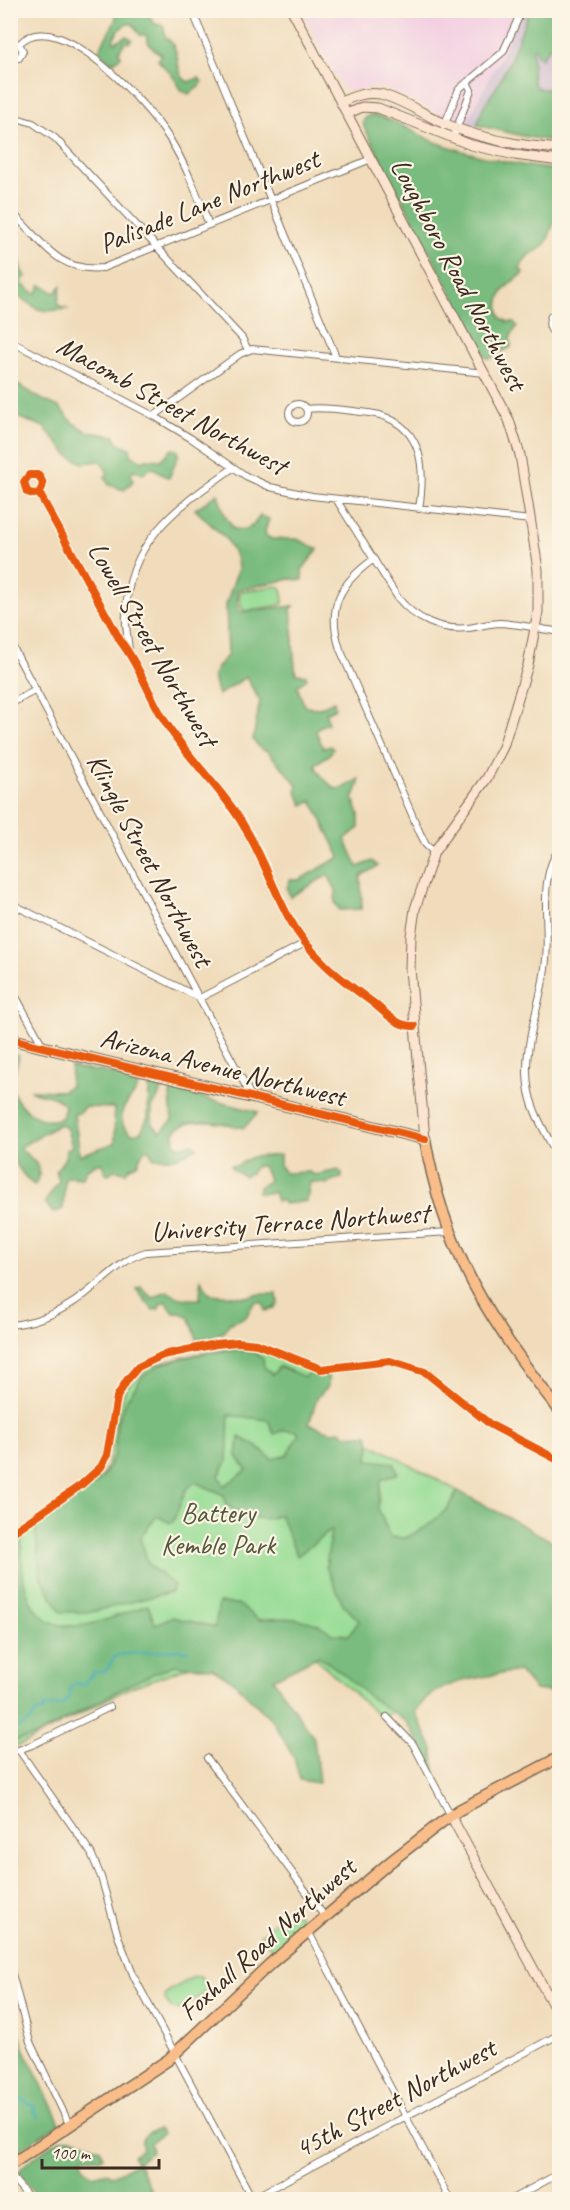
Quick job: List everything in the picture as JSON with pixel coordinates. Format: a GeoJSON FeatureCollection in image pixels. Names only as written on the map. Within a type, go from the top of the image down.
{"type":"FeatureCollection","features":[{"type":"Feature","properties":{"kind":"main road","name":"Loughboro Road Northwest"},"geometry":{"type":"LineString","coordinates":[[292,10],[485,373],[515,435],[531,520],[539,584],[536,628],[528,665],[503,747],[487,778],[434,852],[417,900],[411,936],[410,969],[425,1139],[435,1189],[449,1232],[465,1270],[488,1312],[560,1411]]}},
{"type":"Feature","properties":{"kind":"main road"},"geometry":{"type":"LineString","coordinates":[[341,102],[360,94],[379,94],[458,129],[512,143],[560,149]]}},
{"type":"Feature","properties":{"kind":"main road"},"geometry":{"type":"LineString","coordinates":[[347,114],[362,107],[378,108],[453,138],[515,155],[560,160]]}},
{"type":"Feature","properties":{"kind":"main road","name":"Arizona Avenue Northwest"},"geometry":{"type":"LineString","coordinates":[[10,1039],[425,1139]]}},
{"type":"Feature","properties":{"kind":"main road","name":"Foxhall Road Northwest"},"geometry":{"type":"LineString","coordinates":[[10,2165],[176,2054],[254,1979],[403,1851],[451,1816],[560,1757]]}},
{"type":"Feature","properties":{"kind":"main road"},"geometry":{"type":"LineString","coordinates":[[451,1816],[560,2018]]}},
{"type":"Feature","properties":{"kind":"street"},"geometry":{"type":"LineString","coordinates":[[192,10],[336,357]]}},
{"type":"Feature","properties":{"kind":"street"},"geometry":{"type":"LineString","coordinates":[[441,134],[459,89],[503,52],[522,10]]}},
{"type":"Feature","properties":{"kind":"street"},"geometry":{"type":"LineString","coordinates":[[10,44],[19,44],[36,34],[45,34],[60,39],[89,56],[132,91],[156,119],[175,148],[209,225]]}},
{"type":"Feature","properties":{"kind":"street"},"geometry":{"type":"LineString","coordinates":[[10,58],[16,59],[21,56],[22,48],[19,44]]}},
{"type":"Feature","properties":{"kind":"street"},"geometry":{"type":"LineString","coordinates":[[453,138],[471,90],[467,82]]}},
{"type":"Feature","properties":{"kind":"street"},"geometry":{"type":"LineString","coordinates":[[10,117],[33,123],[55,138],[242,338],[248,350]]}},
{"type":"Feature","properties":{"kind":"street","name":"Palisade Lane Northwest"},"geometry":{"type":"LineString","coordinates":[[10,211],[53,254],[66,263],[80,267],[103,268],[371,159]]}},
{"type":"Feature","properties":{"kind":"street"},"geometry":{"type":"LineString","coordinates":[[560,310],[551,316],[549,324],[553,333],[560,336]]}},
{"type":"Feature","properties":{"kind":"street","name":"Macomb Street Northwest"},"geometry":{"type":"LineString","coordinates":[[10,341],[154,417],[255,481],[275,488],[336,499],[531,520]]}},
{"type":"Feature","properties":{"kind":"street"},"geometry":{"type":"LineString","coordinates":[[154,417],[248,350],[259,348],[485,373]]}},
{"type":"Feature","properties":{"kind":"street"},"geometry":{"type":"LineString","coordinates":[[306,409],[320,407],[374,414],[389,419],[402,428],[416,445],[422,462],[423,480],[419,509]]}},
{"type":"Feature","properties":{"kind":"street"},"geometry":{"type":"LineString","coordinates":[[129,651],[126,625],[127,595],[135,567],[145,547],[171,513],[233,468]]}},
{"type":"Feature","properties":{"kind":"street","name":"Lowell Street Northwest"},"geometry":{"type":"LineString","coordinates":[[39,493],[121,642],[129,651],[168,727],[245,826],[283,906],[305,943],[344,981],[401,1024],[414,1026]]}},
{"type":"Feature","properties":{"kind":"street"},"geometry":{"type":"LineString","coordinates":[[336,499],[403,603],[415,614],[429,622],[458,628],[499,623],[560,632]]}},
{"type":"Feature","properties":{"kind":"street"},"geometry":{"type":"LineString","coordinates":[[374,559],[355,573],[340,593],[335,612],[335,633],[420,833],[426,845],[434,852]]}},
{"type":"Feature","properties":{"kind":"street","name":"Klingle Street Northwest"},"geometry":{"type":"LineString","coordinates":[[10,642],[252,1097]]}},
{"type":"Feature","properties":{"kind":"street"},"geometry":{"type":"LineString","coordinates":[[10,704],[36,690]]}},
{"type":"Feature","properties":{"kind":"street"},"geometry":{"type":"LineString","coordinates":[[560,847],[550,863],[546,879],[546,962],[526,1068],[532,1103],[560,1161]]}},
{"type":"Feature","properties":{"kind":"street"},"geometry":{"type":"LineString","coordinates":[[10,903],[200,998],[305,943]]}},
{"type":"Feature","properties":{"kind":"street"},"geometry":{"type":"LineString","coordinates":[[10,986],[43,1047]]}},
{"type":"Feature","properties":{"kind":"street","name":"University Terrace Northwest"},"geometry":{"type":"LineString","coordinates":[[10,1325],[34,1321],[57,1312],[84,1296],[118,1265],[133,1256],[146,1252],[449,1232]]}},
{"type":"Feature","properties":{"kind":"street"},"geometry":{"type":"LineString","coordinates":[[10,1534],[81,1485],[101,1467],[106,1455],[116,1401],[124,1385],[135,1371],[147,1361],[163,1355],[210,1344],[238,1342],[257,1344],[321,1369],[388,1361],[425,1372],[491,1425],[560,1461]]}},
{"type":"Feature","properties":{"kind":"street"},"geometry":{"type":"LineString","coordinates":[[10,1753],[110,1707]]}},
{"type":"Feature","properties":{"kind":"street"},"geometry":{"type":"LineString","coordinates":[[387,1717],[413,1744],[451,1816]]}},
{"type":"Feature","properties":{"kind":"street"},"geometry":{"type":"LineString","coordinates":[[19,1750],[79,1834],[95,1861],[127,1961],[252,2199]]}},
{"type":"Feature","properties":{"kind":"street"},"geometry":{"type":"LineString","coordinates":[[207,1758],[325,1917]]}},
{"type":"Feature","properties":{"kind":"street"},"geometry":{"type":"LineString","coordinates":[[308,1931],[450,2199]]}},
{"type":"Feature","properties":{"kind":"street"},"geometry":{"type":"LineString","coordinates":[[10,1966],[30,2042],[70,2126]]}},
{"type":"Feature","properties":{"kind":"street","name":"45th Street Northwest"},"geometry":{"type":"LineString","coordinates":[[252,2199],[560,2034]]}},
{"type":"Feature","properties":{"kind":"street"},"geometry":{"type":"LineString","coordinates":[[510,2199],[560,2173]]}},
{"type":"Feature","properties":{"kind":"street"},"geometry":{"type":"LineString","coordinates":[[10,2175],[31,2199]]}},
{"type":"Feature","properties":{"kind":"shaded area"},"geometry":{"type":"Polygon","coordinates":[[[301,11],[529,11],[477,125],[443,115],[382,87],[352,91],[343,89],[301,11]]]}},
{"type":"Feature","properties":{"kind":"shaded area"},"geometry":{"type":"Polygon","coordinates":[[[520,11],[559,11],[559,136],[465,125],[503,52],[520,11]]]}},
{"type":"Feature","properties":{"kind":"green space"},"geometry":{"type":"Polygon","coordinates":[[[117,11],[146,11],[155,24],[164,26],[165,37],[174,48],[183,78],[188,82],[199,78],[202,82],[200,86],[189,94],[182,91],[173,76],[158,60],[161,54],[151,46],[146,35],[140,35],[133,24],[126,24],[121,28],[113,40],[115,42],[126,36],[132,39],[129,43],[125,42],[119,51],[121,56],[111,62],[100,53],[99,50],[115,21],[117,11]]]}},
{"type":"Feature","properties":{"kind":"green space"},"geometry":{"type":"Polygon","coordinates":[[[529,11],[558,11],[553,30],[554,42],[541,58],[537,55],[535,48],[532,49],[532,73],[535,86],[539,89],[559,86],[559,142],[477,125],[483,107],[496,88],[511,58],[529,11]]]}},
{"type":"Feature","properties":{"kind":"green space"},"geometry":{"type":"Polygon","coordinates":[[[369,115],[385,118],[430,140],[468,153],[559,170],[559,218],[545,244],[526,258],[520,269],[523,272],[522,275],[510,283],[500,299],[501,318],[514,322],[517,326],[510,338],[511,347],[489,359],[485,356],[364,127],[363,121],[369,115]]]}},
{"type":"Feature","properties":{"kind":"green space"},"geometry":{"type":"Polygon","coordinates":[[[11,260],[12,263],[18,260],[21,263],[21,270],[26,276],[21,282],[36,294],[41,285],[55,293],[61,286],[58,302],[60,306],[67,309],[48,311],[38,309],[11,292],[11,260]]]}},
{"type":"Feature","properties":{"kind":"green space"},"geometry":{"type":"Polygon","coordinates":[[[11,380],[39,398],[59,407],[73,423],[88,432],[115,436],[118,443],[130,448],[131,455],[142,461],[161,460],[172,449],[177,450],[179,454],[169,478],[154,468],[143,474],[134,470],[131,474],[133,481],[124,490],[109,485],[105,477],[108,473],[101,461],[83,463],[69,456],[44,427],[17,417],[11,432],[11,380]]]}},
{"type":"Feature","properties":{"kind":"green space"},"geometry":{"type":"Polygon","coordinates":[[[218,494],[225,516],[234,529],[249,528],[260,516],[269,519],[265,531],[266,536],[272,539],[297,539],[318,549],[302,570],[303,580],[290,579],[237,590],[239,612],[294,606],[291,609],[296,674],[306,675],[307,679],[297,686],[305,707],[320,708],[334,701],[335,708],[326,713],[328,723],[316,731],[323,748],[331,746],[333,749],[329,755],[315,764],[326,781],[336,789],[359,779],[353,799],[359,814],[359,828],[345,839],[358,867],[372,861],[378,866],[361,876],[361,909],[340,910],[335,903],[336,890],[328,875],[290,897],[287,888],[290,880],[299,880],[340,857],[312,801],[303,805],[296,791],[297,786],[290,776],[268,751],[261,749],[253,740],[260,701],[246,677],[218,695],[213,677],[216,669],[228,655],[226,604],[238,569],[237,559],[226,539],[195,509],[218,494]]]}},
{"type":"Feature","properties":{"kind":"green space"},"geometry":{"type":"Polygon","coordinates":[[[278,586],[282,589],[283,603],[280,605],[245,611],[242,609],[239,593],[278,586]]]}},
{"type":"Feature","properties":{"kind":"green space"},"geometry":{"type":"Polygon","coordinates":[[[16,1054],[19,1057],[12,1085],[17,1100],[30,1113],[46,1120],[62,1118],[65,1106],[53,1097],[30,1090],[62,1091],[70,1086],[71,1066],[139,1081],[122,1113],[124,1127],[132,1134],[141,1132],[148,1117],[149,1085],[163,1088],[152,1108],[152,1123],[160,1132],[172,1121],[170,1094],[173,1090],[258,1112],[244,1128],[207,1122],[197,1122],[180,1127],[174,1132],[175,1144],[181,1147],[192,1143],[197,1148],[175,1158],[154,1158],[148,1149],[142,1153],[137,1164],[126,1172],[114,1170],[108,1175],[102,1164],[97,1163],[86,1170],[83,1178],[68,1177],[65,1179],[63,1209],[53,1213],[45,1202],[59,1181],[56,1171],[65,1158],[66,1150],[72,1146],[67,1129],[60,1124],[20,1147],[38,1166],[39,1176],[35,1185],[17,1166],[9,1145],[10,1102],[14,1060],[16,1054]],[[84,1107],[79,1113],[74,1114],[80,1155],[115,1143],[114,1108],[84,1107]]]}},
{"type":"Feature","properties":{"kind":"green space"},"geometry":{"type":"Polygon","coordinates":[[[280,1155],[280,1166],[285,1173],[309,1172],[315,1175],[338,1170],[342,1173],[342,1178],[333,1180],[329,1184],[310,1182],[307,1201],[285,1204],[281,1200],[276,1201],[275,1193],[258,1193],[259,1187],[269,1181],[262,1166],[256,1166],[251,1173],[244,1176],[233,1170],[230,1165],[236,1166],[252,1157],[280,1155]]]}},
{"type":"Feature","properties":{"kind":"green space"},"geometry":{"type":"Polygon","coordinates":[[[201,1280],[210,1294],[246,1297],[277,1294],[278,1303],[274,1308],[265,1311],[263,1303],[255,1301],[246,1317],[230,1323],[224,1332],[197,1339],[188,1317],[174,1313],[166,1302],[160,1304],[159,1309],[153,1310],[136,1289],[141,1287],[152,1298],[167,1291],[183,1298],[200,1299],[201,1280]]]}},
{"type":"Feature","properties":{"kind":"green space","name":"Battery Kemble Park"},"geometry":{"type":"Polygon","coordinates":[[[246,1346],[313,1371],[302,1434],[369,1451],[370,1443],[458,1491],[455,1496],[517,1662],[401,1698],[383,1720],[294,1638],[196,1664],[129,1688],[23,1744],[11,1747],[11,1540],[103,1475],[111,1454],[115,1422],[126,1388],[150,1366],[196,1354],[246,1346]]]}},
{"type":"Feature","properties":{"kind":"green space","name":"Battery Kemble Park"},"geometry":{"type":"Polygon","coordinates":[[[239,1350],[255,1353],[263,1359],[264,1367],[273,1375],[279,1366],[304,1377],[313,1371],[328,1375],[328,1386],[317,1398],[309,1424],[331,1432],[342,1431],[344,1435],[368,1435],[370,1443],[368,1460],[394,1463],[398,1473],[381,1480],[378,1508],[390,1537],[406,1538],[426,1527],[447,1509],[458,1491],[559,1545],[559,1693],[535,1690],[519,1671],[461,1681],[435,1692],[415,1712],[433,1749],[434,1772],[420,1743],[406,1722],[368,1696],[319,1656],[273,1679],[314,1738],[319,1783],[300,1780],[294,1758],[273,1721],[231,1680],[212,1668],[174,1665],[130,1684],[38,1735],[11,1742],[11,1543],[22,1535],[23,1570],[30,1601],[38,1613],[50,1621],[66,1626],[94,1623],[148,1605],[155,1624],[172,1617],[215,1627],[219,1603],[238,1604],[259,1620],[288,1618],[307,1621],[332,1634],[349,1635],[359,1621],[343,1604],[326,1567],[331,1530],[297,1556],[280,1515],[265,1519],[245,1515],[225,1504],[224,1495],[195,1482],[186,1490],[173,1522],[170,1523],[157,1516],[140,1538],[149,1565],[174,1585],[171,1592],[91,1612],[61,1612],[40,1576],[35,1526],[102,1479],[115,1454],[117,1423],[127,1399],[143,1376],[161,1364],[211,1352],[239,1350]],[[229,1415],[227,1462],[219,1475],[224,1486],[247,1470],[237,1456],[239,1437],[255,1445],[272,1459],[287,1455],[299,1434],[296,1431],[284,1430],[274,1434],[268,1420],[229,1415]]]}},
{"type":"Feature","properties":{"kind":"green space"},"geometry":{"type":"Polygon","coordinates":[[[291,1907],[306,1924],[275,1952],[260,1935],[291,1907]]]}},
{"type":"Feature","properties":{"kind":"green space"},"geometry":{"type":"Polygon","coordinates":[[[195,1976],[200,1976],[208,1988],[207,1992],[178,2010],[171,2008],[165,1999],[166,1993],[195,1976]]]}},
{"type":"Feature","properties":{"kind":"green space"},"geometry":{"type":"Polygon","coordinates":[[[10,2001],[24,2048],[60,2123],[11,2156],[10,2001]]]}},
{"type":"Feature","properties":{"kind":"green space"},"geometry":{"type":"Polygon","coordinates":[[[159,2129],[162,2134],[150,2143],[152,2152],[138,2162],[155,2199],[39,2199],[19,2172],[47,2148],[64,2139],[73,2139],[100,2149],[103,2157],[101,2159],[83,2156],[82,2158],[85,2168],[93,2176],[108,2172],[111,2175],[117,2174],[136,2163],[133,2155],[143,2149],[143,2138],[148,2133],[159,2129]]]}},
{"type":"Feature","properties":{"kind":"waterway"},"geometry":{"type":"LineString","coordinates":[[10,1728],[26,1724],[36,1712],[43,1711],[44,1707],[62,1705],[69,1697],[69,1689],[72,1685],[77,1683],[83,1685],[94,1672],[104,1672],[117,1655],[189,1651]]}},
{"type":"Feature","properties":{"kind":"waterway"},"geometry":{"type":"LineString","coordinates":[[10,2093],[35,2107],[33,2111],[39,2118]]}},
{"type":"Feature","properties":{"kind":"cycle path"},"geometry":{"type":"LineString","coordinates":[[39,493],[27,492],[24,482],[29,475],[38,475],[41,480],[43,484],[39,493],[162,716],[177,739],[237,814],[297,931],[315,955],[348,984],[392,1018],[402,1024],[414,1026]]}},
{"type":"Feature","properties":{"kind":"cycle path"},"geometry":{"type":"LineString","coordinates":[[10,1039],[425,1139]]}},
{"type":"Feature","properties":{"kind":"cycle path"},"geometry":{"type":"LineString","coordinates":[[10,1534],[81,1485],[101,1467],[107,1455],[117,1397],[138,1367],[163,1355],[216,1344],[238,1342],[257,1344],[321,1369],[390,1361],[425,1372],[491,1425],[560,1461]]}}]}
